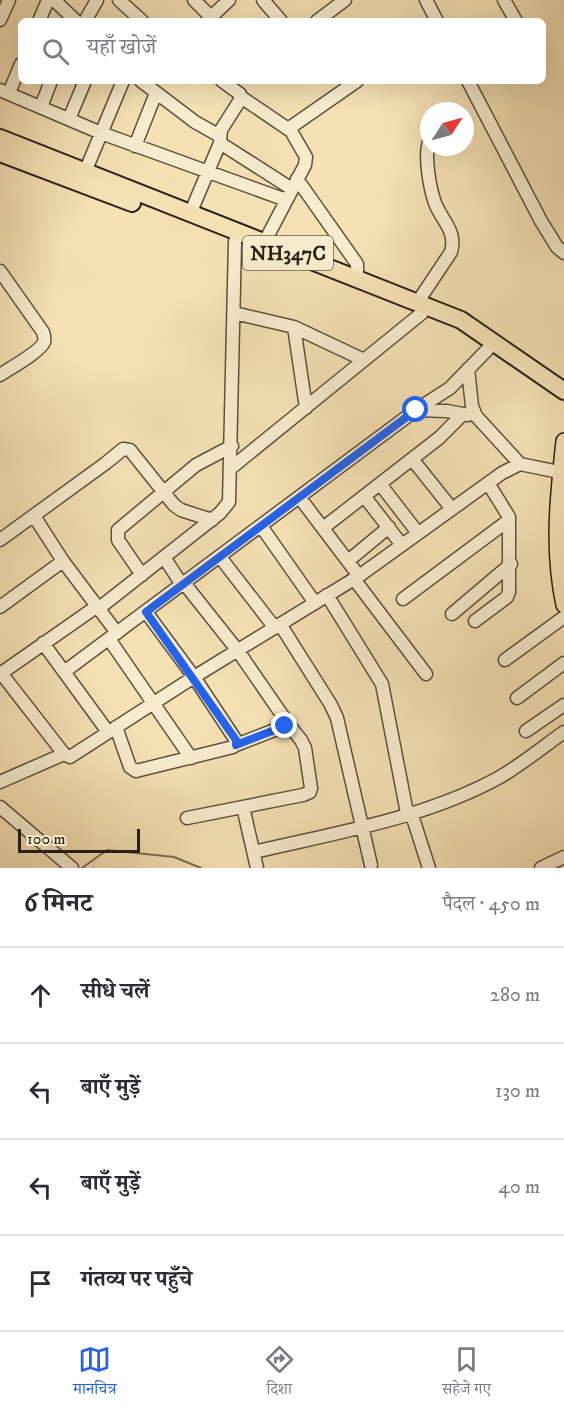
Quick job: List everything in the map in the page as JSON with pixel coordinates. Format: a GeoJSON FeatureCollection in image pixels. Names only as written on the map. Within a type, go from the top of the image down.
{"type":"FeatureCollection","features":[{"type":"Feature","properties":{"kind":"highway","name":"NH347C"},"geometry":{"type":"LineString","coordinates":[[1,144],[85,172],[357,279],[455,326],[488,349],[564,391]]}},
{"type":"Feature","properties":{"kind":"highway","name":"NH347C"},"geometry":{"type":"LineString","coordinates":[[1,144],[235,241],[420,308],[460,320],[564,401]]}},
{"type":"Feature","properties":{"kind":"main road"},"geometry":{"type":"LineString","coordinates":[[564,441],[556,552],[564,605]]}},
{"type":"Feature","properties":{"kind":"street"},"geometry":{"type":"LineString","coordinates":[[1,17],[9,0]]}},
{"type":"Feature","properties":{"kind":"street"},"geometry":{"type":"LineString","coordinates":[[40,18],[48,0]]}},
{"type":"Feature","properties":{"kind":"street"},"geometry":{"type":"LineString","coordinates":[[54,0],[73,18]]}},
{"type":"Feature","properties":{"kind":"street"},"geometry":{"type":"LineString","coordinates":[[87,18],[97,0]]}},
{"type":"Feature","properties":{"kind":"street"},"geometry":{"type":"LineString","coordinates":[[118,0],[139,18]]}},
{"type":"Feature","properties":{"kind":"street"},"geometry":{"type":"LineString","coordinates":[[194,0],[208,18]]}},
{"type":"Feature","properties":{"kind":"street"},"geometry":{"type":"LineString","coordinates":[[210,18],[229,0]]}},
{"type":"Feature","properties":{"kind":"street"},"geometry":{"type":"LineString","coordinates":[[263,0],[278,18]]}},
{"type":"Feature","properties":{"kind":"street"},"geometry":{"type":"LineString","coordinates":[[321,18],[345,0]]}},
{"type":"Feature","properties":{"kind":"street"},"geometry":{"type":"LineString","coordinates":[[504,0],[514,18]]}},
{"type":"Feature","properties":{"kind":"street"},"geometry":{"type":"LineString","coordinates":[[429,1],[436,18]]}},
{"type":"Feature","properties":{"kind":"street"},"geometry":{"type":"LineString","coordinates":[[18,69],[4,91],[101,134],[286,200]]}},
{"type":"Feature","properties":{"kind":"street"},"geometry":{"type":"LineString","coordinates":[[41,107],[50,84]]}},
{"type":"Feature","properties":{"kind":"street"},"geometry":{"type":"LineString","coordinates":[[69,119],[83,84]]}},
{"type":"Feature","properties":{"kind":"street"},"geometry":{"type":"LineString","coordinates":[[85,172],[122,84]]}},
{"type":"Feature","properties":{"kind":"street"},"geometry":{"type":"LineString","coordinates":[[145,84],[220,139],[295,184],[357,264],[357,279]]}},
{"type":"Feature","properties":{"kind":"street"},"geometry":{"type":"LineString","coordinates":[[288,129],[353,84]]}},
{"type":"Feature","properties":{"kind":"street"},"geometry":{"type":"LineString","coordinates":[[470,84],[538,215],[557,247],[564,253]]}},
{"type":"Feature","properties":{"kind":"street"},"geometry":{"type":"LineString","coordinates":[[190,214],[239,89],[288,129],[306,157],[295,184],[264,243]]}},
{"type":"Feature","properties":{"kind":"street"},"geometry":{"type":"LineString","coordinates":[[135,146],[156,93]]}},
{"type":"Feature","properties":{"kind":"street"},"geometry":{"type":"LineString","coordinates":[[231,468],[364,360],[420,308],[451,252],[453,244],[449,226],[434,200],[426,156]]}},
{"type":"Feature","properties":{"kind":"street"},"geometry":{"type":"LineString","coordinates":[[235,241],[230,502],[212,520],[142,575],[1,674],[64,754],[70,757],[194,677],[357,578],[488,483],[520,464]]}},
{"type":"Feature","properties":{"kind":"street"},"geometry":{"type":"LineString","coordinates":[[0,271],[43,332],[44,338],[39,349],[0,375]]}},
{"type":"Feature","properties":{"kind":"street"},"geometry":{"type":"LineString","coordinates":[[234,313],[294,327],[364,360]]}},
{"type":"Feature","properties":{"kind":"street"},"geometry":{"type":"LineString","coordinates":[[294,327],[306,408]]}},
{"type":"Feature","properties":{"kind":"street"},"geometry":{"type":"LineString","coordinates":[[64,672],[416,410],[450,388],[488,349]]}},
{"type":"Feature","properties":{"kind":"street"},"geometry":{"type":"LineString","coordinates":[[468,369],[472,406],[476,416],[520,464],[562,473]]}},
{"type":"Feature","properties":{"kind":"street"},"geometry":{"type":"LineString","coordinates":[[416,410],[476,416]]}},
{"type":"Feature","properties":{"kind":"street"},"geometry":{"type":"LineString","coordinates":[[323,528],[439,438],[462,414]]}},
{"type":"Feature","properties":{"kind":"street"},"geometry":{"type":"LineString","coordinates":[[142,575],[117,536],[121,526],[201,462],[232,446]]}},
{"type":"Feature","properties":{"kind":"street"},"geometry":{"type":"LineString","coordinates":[[0,540],[106,463],[123,448],[130,450],[162,493],[181,510],[212,520]]}},
{"type":"Feature","properties":{"kind":"street"},"geometry":{"type":"LineString","coordinates":[[412,459],[452,509]]}},
{"type":"Feature","properties":{"kind":"street"},"geometry":{"type":"LineString","coordinates":[[475,621],[509,595],[511,564],[509,520],[506,509],[488,483]]}},
{"type":"Feature","properties":{"kind":"street"},"geometry":{"type":"LineString","coordinates":[[380,484],[418,533]]}},
{"type":"Feature","properties":{"kind":"street"},"geometry":{"type":"LineString","coordinates":[[364,496],[402,545]]}},
{"type":"Feature","properties":{"kind":"street"},"geometry":{"type":"LineString","coordinates":[[300,498],[348,561],[357,578],[426,674]]}},
{"type":"Feature","properties":{"kind":"street"},"geometry":{"type":"LineString","coordinates":[[34,516],[97,608],[153,704],[190,758]]}},
{"type":"Feature","properties":{"kind":"street"},"geometry":{"type":"LineString","coordinates":[[403,599],[509,520]]}},
{"type":"Feature","properties":{"kind":"street"},"geometry":{"type":"LineString","coordinates":[[261,526],[315,603]]}},
{"type":"Feature","properties":{"kind":"street"},"geometry":{"type":"LineString","coordinates":[[348,561],[389,527]]}},
{"type":"Feature","properties":{"kind":"street"},"geometry":{"type":"LineString","coordinates":[[164,557],[238,651],[301,740],[305,748],[311,788],[307,794],[188,818]]}},
{"type":"Feature","properties":{"kind":"street"},"geometry":{"type":"LineString","coordinates":[[219,557],[278,626],[334,711],[371,865]]}},
{"type":"Feature","properties":{"kind":"street"},"geometry":{"type":"LineString","coordinates":[[0,607],[63,561]]}},
{"type":"Feature","properties":{"kind":"street"},"geometry":{"type":"LineString","coordinates":[[452,614],[511,564]]}},
{"type":"Feature","properties":{"kind":"street"},"geometry":{"type":"LineString","coordinates":[[327,596],[382,684],[409,813],[429,868]]}},
{"type":"Feature","properties":{"kind":"street"},"geometry":{"type":"LineString","coordinates":[[146,612],[194,677],[236,740],[236,745]]}},
{"type":"Feature","properties":{"kind":"street"},"geometry":{"type":"LineString","coordinates":[[505,660],[564,617]]}},
{"type":"Feature","properties":{"kind":"street"},"geometry":{"type":"LineString","coordinates":[[43,643],[112,730],[130,767],[136,771],[233,747],[285,726]]}},
{"type":"Feature","properties":{"kind":"street"},"geometry":{"type":"LineString","coordinates":[[517,698],[564,663]]}},
{"type":"Feature","properties":{"kind":"street"},"geometry":{"type":"LineString","coordinates":[[526,731],[564,705]]}},
{"type":"Feature","properties":{"kind":"street"},"geometry":{"type":"LineString","coordinates":[[254,852],[362,826],[447,801],[500,777],[564,732]]}},
{"type":"Feature","properties":{"kind":"street"},"geometry":{"type":"LineString","coordinates":[[0,782],[64,754]]}},
{"type":"Feature","properties":{"kind":"street"},"geometry":{"type":"LineString","coordinates":[[0,807],[72,868]]}},
{"type":"Feature","properties":{"kind":"street"},"geometry":{"type":"LineString","coordinates":[[243,807],[257,868]]}},
{"type":"Feature","properties":{"kind":"street"},"geometry":{"type":"LineString","coordinates":[[541,868],[564,857]]}},
{"type":"Feature","properties":{"kind":"waterway"},"geometry":{"type":"LineString","coordinates":[[82,868],[107,850],[174,857],[201,868]]}},
{"type":"Feature","properties":{"kind":"route"},"geometry":{"type":"LineString","coordinates":[[285,726],[236,745],[236,740],[194,677],[146,612],[416,410]]}}]}
